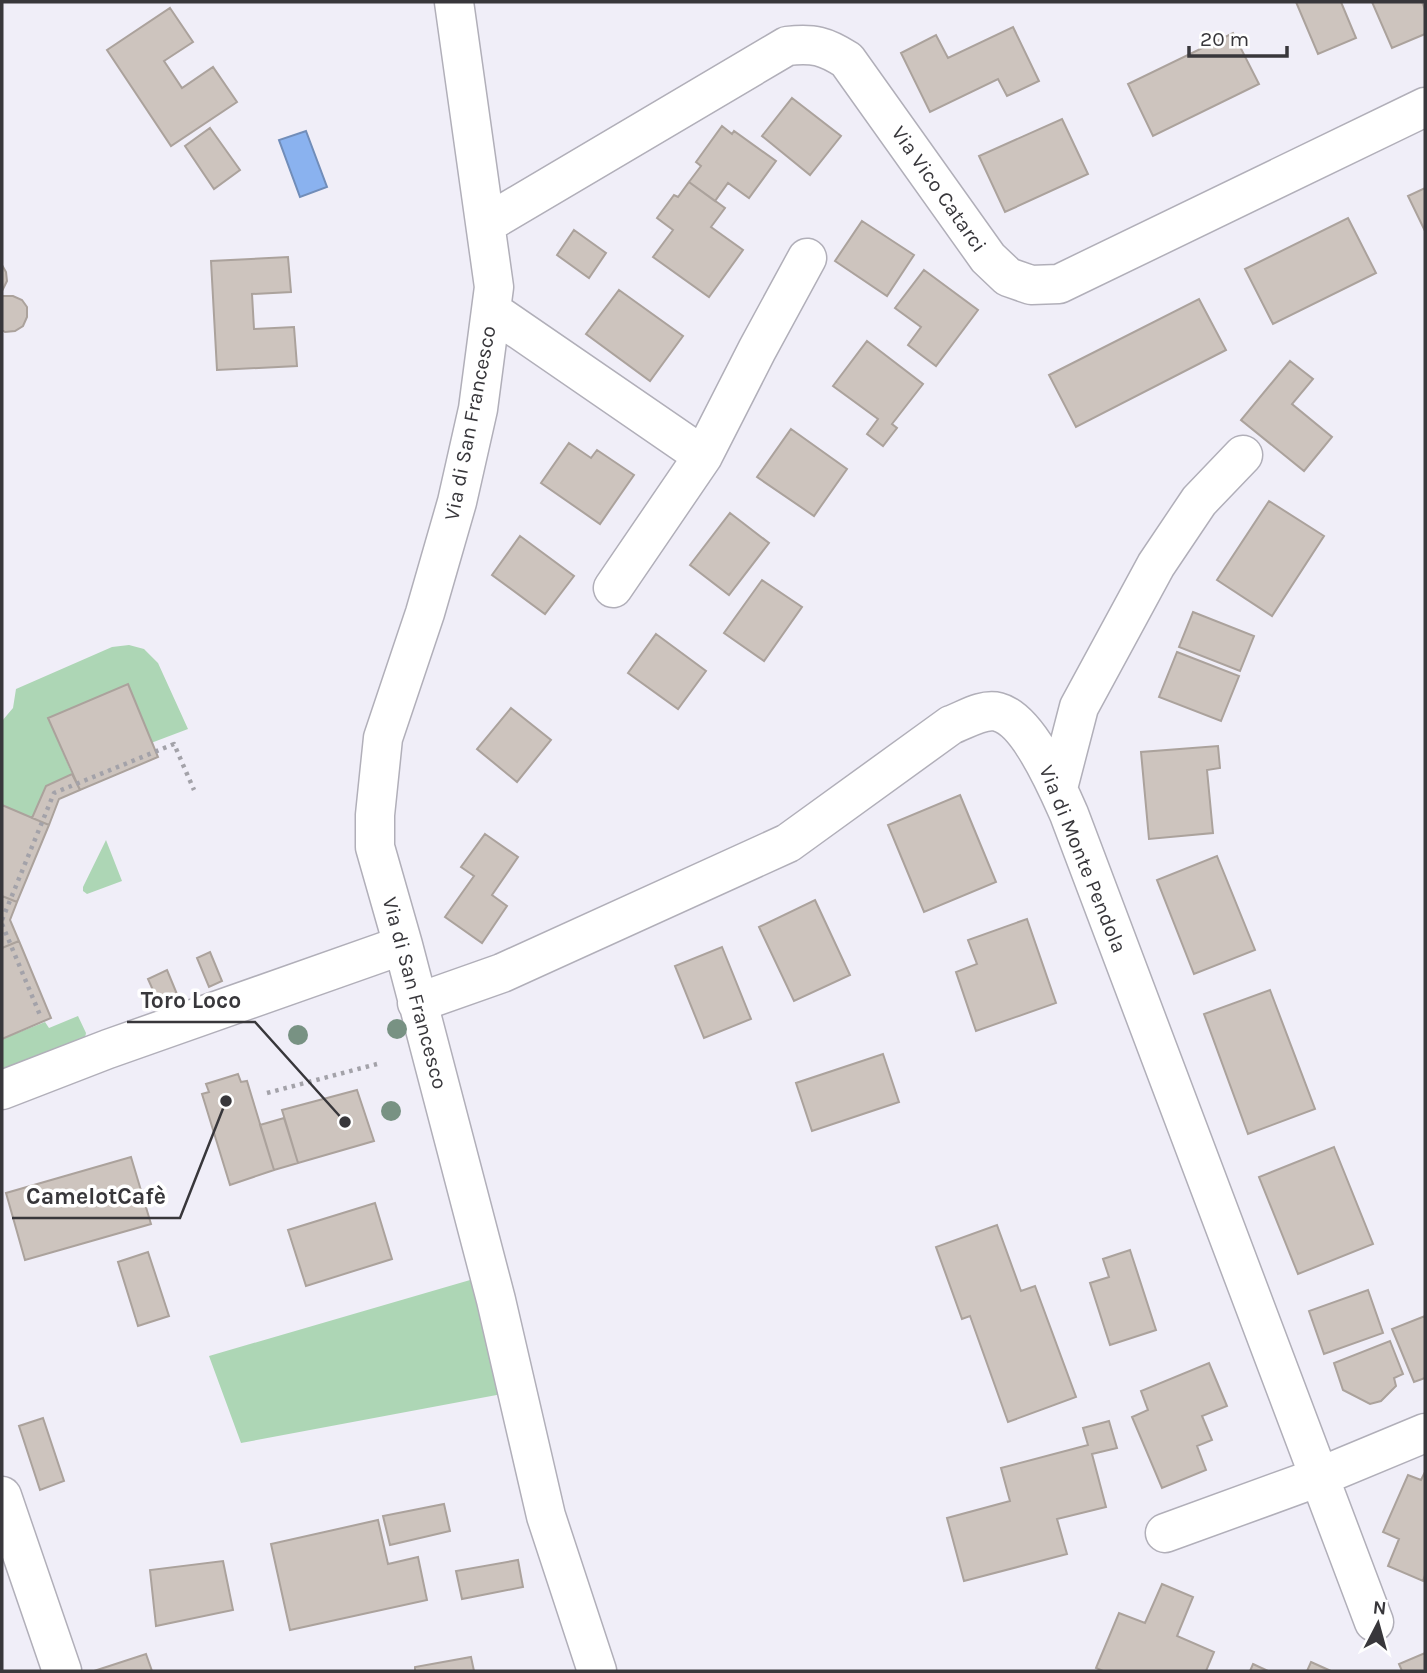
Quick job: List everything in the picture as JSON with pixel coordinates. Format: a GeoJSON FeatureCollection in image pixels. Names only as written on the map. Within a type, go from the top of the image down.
{"type":"FeatureCollection","features":[{"type":"Feature","properties":{"kind":"street","name":"Via di San Francesco"},"geometry":{"type":"LineString","coordinates":[[454,2],[494,287],[492,311],[478,409],[457,502],[425,613],[383,738],[375,815],[375,847],[496,1300],[546,1516],[597,1671]]}},
{"type":"Feature","properties":{"kind":"street","name":"Via Vico Catarci"},"geometry":{"type":"LineString","coordinates":[[486,224],[788,46],[806,44],[829,49],[847,61],[988,258],[1008,277],[1031,285],[1059,284],[1425,107]]}},
{"type":"Feature","properties":{"kind":"street"},"geometry":{"type":"LineString","coordinates":[[613,588],[703,456],[807,258]]}},
{"type":"Feature","properties":{"kind":"street","name":"Via di San Francesco"},"geometry":{"type":"LineString","coordinates":[[492,311],[703,456]]}},
{"type":"Feature","properties":{"kind":"street"},"geometry":{"type":"LineString","coordinates":[[1058,788],[1079,707],[1156,565],[1199,501],[1243,454]]}},
{"type":"Feature","properties":{"kind":"street","name":"Via di Monte Pendola"},"geometry":{"type":"LineString","coordinates":[[417,1003],[502,973],[789,843],[951,725],[980,713],[996,711],[1011,718],[1038,750],[1069,814],[1374,1622]]}},
{"type":"Feature","properties":{"kind":"street"},"geometry":{"type":"LineString","coordinates":[[2,1090],[108,1049],[403,945]]}},
{"type":"Feature","properties":{"kind":"street"},"geometry":{"type":"LineString","coordinates":[[1165,1532],[1319,1477],[1425,1433]]}},
{"type":"Feature","properties":{"kind":"street"},"geometry":{"type":"LineString","coordinates":[[2,1496],[62,1671]]}},
{"type":"Feature","properties":{"kind":"path"},"geometry":{"type":"LineString","coordinates":[[40,1015],[2,922],[54,793],[174,744],[194,790]]}},
{"type":"Feature","properties":{"kind":"path"},"geometry":{"type":"LineString","coordinates":[[267,1093],[377,1064]]}},
{"type":"Feature","properties":{"kind":"green space"},"geometry":{"type":"Polygon","coordinates":[[[129,645],[144,649],[158,663],[188,729],[151,743],[127,685],[48,718],[72,774],[46,786],[32,818],[2,806],[2,721],[13,708],[16,689],[112,647],[129,645]]]}},
{"type":"Feature","properties":{"kind":"green space"},"geometry":{"type":"Polygon","coordinates":[[[106,840],[122,881],[87,894],[83,887],[106,840]]]}},
{"type":"Feature","properties":{"kind":"green space"},"geometry":{"type":"Polygon","coordinates":[[[78,1016],[86,1033],[85,1038],[2,1073],[2,1039],[45,1022],[49,1028],[78,1016]]]}},
{"type":"Feature","properties":{"kind":"green space"},"geometry":{"type":"Polygon","coordinates":[[[477,1278],[502,1394],[241,1443],[209,1356],[477,1278]]]}},
{"type":"Feature","properties":{"kind":"water"},"geometry":{"type":"Polygon","coordinates":[[[306,131],[327,187],[300,197],[279,140],[306,131]]]}},
{"type":"Feature","properties":{"kind":"building"},"geometry":{"type":"Polygon","coordinates":[[[1296,2],[1341,2],[1356,38],[1318,54],[1296,2]]]}},
{"type":"Feature","properties":{"kind":"building"},"geometry":{"type":"Polygon","coordinates":[[[1372,2],[1422,2],[1425,9],[1425,34],[1392,48],[1372,2]]]}},
{"type":"Feature","properties":{"kind":"building"},"geometry":{"type":"Polygon","coordinates":[[[170,8],[193,42],[164,61],[182,88],[213,67],[237,102],[171,146],[107,50],[170,8]]]}},
{"type":"Feature","properties":{"kind":"building"},"geometry":{"type":"Polygon","coordinates":[[[1013,27],[1039,81],[1007,96],[998,79],[930,112],[901,53],[936,35],[948,58],[1013,27]]]}},
{"type":"Feature","properties":{"kind":"building"},"geometry":{"type":"Polygon","coordinates":[[[1233,33],[1259,84],[1153,136],[1128,84],[1233,33]]]}},
{"type":"Feature","properties":{"kind":"building"},"geometry":{"type":"Polygon","coordinates":[[[792,98],[841,136],[810,175],[762,136],[792,98]]]}},
{"type":"Feature","properties":{"kind":"building"},"geometry":{"type":"Polygon","coordinates":[[[1062,119],[1088,174],[1005,212],[979,156],[1062,119]]]}},
{"type":"Feature","properties":{"kind":"building"},"geometry":{"type":"Polygon","coordinates":[[[722,126],[732,134],[734,131],[776,161],[749,198],[728,183],[715,201],[689,182],[701,166],[696,162],[722,126]]]}},
{"type":"Feature","properties":{"kind":"building"},"geometry":{"type":"Polygon","coordinates":[[[210,128],[240,170],[214,189],[185,146],[210,128]]]}},
{"type":"Feature","properties":{"kind":"building"},"geometry":{"type":"Polygon","coordinates":[[[689,182],[725,208],[711,227],[743,250],[709,297],[653,257],[673,230],[657,218],[674,195],[678,197],[689,182]]]}},
{"type":"Feature","properties":{"kind":"building"},"geometry":{"type":"Polygon","coordinates":[[[1425,188],[1425,231],[1408,196],[1425,188]]]}},
{"type":"Feature","properties":{"kind":"building"},"geometry":{"type":"Polygon","coordinates":[[[1348,218],[1376,273],[1273,324],[1245,269],[1348,218]]]}},
{"type":"Feature","properties":{"kind":"building"},"geometry":{"type":"Polygon","coordinates":[[[862,221],[914,255],[887,296],[835,261],[862,221]]]}},
{"type":"Feature","properties":{"kind":"building"},"geometry":{"type":"Polygon","coordinates":[[[574,230],[606,253],[589,278],[557,255],[574,230]]]}},
{"type":"Feature","properties":{"kind":"building"},"geometry":{"type":"Polygon","coordinates":[[[288,257],[291,292],[252,294],[254,329],[294,327],[297,366],[217,370],[211,261],[288,257]]]}},
{"type":"Feature","properties":{"kind":"building"},"geometry":{"type":"Polygon","coordinates":[[[2,265],[7,281],[2,291],[2,265]]]}},
{"type":"Feature","properties":{"kind":"building"},"geometry":{"type":"Polygon","coordinates":[[[924,270],[978,310],[936,366],[908,345],[921,327],[895,308],[924,270]]]}},
{"type":"Feature","properties":{"kind":"building"},"geometry":{"type":"Polygon","coordinates":[[[619,290],[683,336],[650,381],[586,334],[619,290]]]}},
{"type":"Feature","properties":{"kind":"building"},"geometry":{"type":"Polygon","coordinates":[[[3,296],[22,300],[27,307],[23,326],[15,331],[2,330],[3,296]]]}},
{"type":"Feature","properties":{"kind":"building"},"geometry":{"type":"Polygon","coordinates":[[[1199,299],[1226,350],[1076,427],[1049,375],[1199,299]]]}},
{"type":"Feature","properties":{"kind":"building"},"geometry":{"type":"Polygon","coordinates":[[[867,341],[923,384],[892,424],[897,428],[883,446],[867,434],[878,419],[833,386],[867,341]]]}},
{"type":"Feature","properties":{"kind":"building"},"geometry":{"type":"Polygon","coordinates":[[[1290,361],[1313,379],[1292,404],[1332,437],[1304,471],[1241,420],[1290,361]]]}},
{"type":"Feature","properties":{"kind":"building"},"geometry":{"type":"Polygon","coordinates":[[[791,429],[847,469],[814,516],[757,477],[791,429]]]}},
{"type":"Feature","properties":{"kind":"building"},"geometry":{"type":"Polygon","coordinates":[[[569,443],[591,458],[597,450],[634,475],[600,524],[541,483],[569,443]]]}},
{"type":"Feature","properties":{"kind":"building"},"geometry":{"type":"Polygon","coordinates":[[[1269,501],[1324,536],[1272,616],[1217,580],[1269,501]]]}},
{"type":"Feature","properties":{"kind":"building"},"geometry":{"type":"Polygon","coordinates":[[[730,513],[769,543],[729,595],[690,565],[730,513]]]}},
{"type":"Feature","properties":{"kind":"building"},"geometry":{"type":"Polygon","coordinates":[[[520,536],[574,576],[545,614],[492,575],[520,536]]]}},
{"type":"Feature","properties":{"kind":"building"},"geometry":{"type":"Polygon","coordinates":[[[762,580],[802,607],[764,661],[724,633],[762,580]]]}},
{"type":"Feature","properties":{"kind":"building"},"geometry":{"type":"Polygon","coordinates":[[[1193,612],[1254,636],[1240,671],[1179,647],[1193,612]]]}},
{"type":"Feature","properties":{"kind":"building"},"geometry":{"type":"Polygon","coordinates":[[[656,634],[706,671],[678,709],[628,673],[656,634]]]}},
{"type":"Feature","properties":{"kind":"building"},"geometry":{"type":"Polygon","coordinates":[[[1177,652],[1239,676],[1221,721],[1159,697],[1177,652]]]}},
{"type":"Feature","properties":{"kind":"building"},"geometry":{"type":"Polygon","coordinates":[[[128,684],[158,757],[80,790],[48,718],[128,684]]]}},
{"type":"Feature","properties":{"kind":"building"},"geometry":{"type":"Polygon","coordinates":[[[511,708],[551,740],[517,782],[477,749],[511,708]]]}},
{"type":"Feature","properties":{"kind":"building"},"geometry":{"type":"Polygon","coordinates":[[[1218,746],[1220,768],[1207,770],[1213,833],[1149,839],[1141,752],[1218,746]]]}},
{"type":"Feature","properties":{"kind":"building"},"geometry":{"type":"Polygon","coordinates":[[[72,774],[80,790],[59,799],[49,825],[32,818],[46,786],[72,774]]]}},
{"type":"Feature","properties":{"kind":"building"},"geometry":{"type":"Polygon","coordinates":[[[960,795],[996,882],[924,912],[888,825],[960,795]]]}},
{"type":"Feature","properties":{"kind":"building"},"geometry":{"type":"Polygon","coordinates":[[[2,805],[49,825],[17,902],[2,896],[2,805]]]}},
{"type":"Feature","properties":{"kind":"building"},"geometry":{"type":"Polygon","coordinates":[[[485,834],[518,857],[492,895],[507,906],[482,943],[445,917],[474,876],[461,867],[485,834]]]}},
{"type":"Feature","properties":{"kind":"building"},"geometry":{"type":"Polygon","coordinates":[[[1217,856],[1255,950],[1194,974],[1157,880],[1217,856]]]}},
{"type":"Feature","properties":{"kind":"building"},"geometry":{"type":"Polygon","coordinates":[[[2,896],[17,902],[10,920],[19,941],[2,948],[2,896]]]}},
{"type":"Feature","properties":{"kind":"building"},"geometry":{"type":"Polygon","coordinates":[[[815,900],[850,975],[794,1001],[759,927],[815,900]]]}},
{"type":"Feature","properties":{"kind":"building"},"geometry":{"type":"Polygon","coordinates":[[[1027,919],[1056,1003],[976,1031],[956,972],[977,964],[968,940],[1027,919]]]}},
{"type":"Feature","properties":{"kind":"building"},"geometry":{"type":"Polygon","coordinates":[[[19,941],[51,1018],[2,1039],[2,948],[19,941]]]}},
{"type":"Feature","properties":{"kind":"building"},"geometry":{"type":"Polygon","coordinates":[[[722,947],[751,1019],[704,1038],[675,966],[722,947]]]}},
{"type":"Feature","properties":{"kind":"building"},"geometry":{"type":"Polygon","coordinates":[[[210,952],[222,981],[209,987],[197,958],[210,952]]]}},
{"type":"Feature","properties":{"kind":"building"},"geometry":{"type":"Polygon","coordinates":[[[167,970],[179,999],[160,1006],[148,979],[167,970]]]}},
{"type":"Feature","properties":{"kind":"building"},"geometry":{"type":"Polygon","coordinates":[[[1270,990],[1315,1109],[1248,1134],[1204,1014],[1270,990]]]}},
{"type":"Feature","properties":{"kind":"building"},"geometry":{"type":"Polygon","coordinates":[[[883,1054],[899,1102],[812,1131],[796,1083],[883,1054]]]}},
{"type":"Feature","properties":{"kind":"building"},"geometry":{"type":"Polygon","coordinates":[[[238,1074],[241,1082],[247,1081],[274,1170],[230,1185],[202,1094],[209,1092],[206,1084],[238,1074]]]}},
{"type":"Feature","properties":{"kind":"building"},"geometry":{"type":"Polygon","coordinates":[[[357,1090],[374,1141],[298,1163],[282,1110],[357,1090]]]}},
{"type":"Feature","properties":{"kind":"building"},"geometry":{"type":"Polygon","coordinates":[[[284,1118],[298,1163],[274,1170],[260,1125],[284,1118]]]}},
{"type":"Feature","properties":{"kind":"building"},"geometry":{"type":"Polygon","coordinates":[[[1334,1147],[1373,1244],[1298,1274],[1259,1177],[1334,1147]]]}},
{"type":"Feature","properties":{"kind":"building"},"geometry":{"type":"Polygon","coordinates":[[[131,1157],[151,1224],[25,1260],[6,1193],[131,1157]]]}},
{"type":"Feature","properties":{"kind":"building"},"geometry":{"type":"Polygon","coordinates":[[[375,1203],[392,1259],[306,1286],[288,1230],[375,1203]]]}},
{"type":"Feature","properties":{"kind":"building"},"geometry":{"type":"Polygon","coordinates":[[[997,1225],[1021,1291],[1035,1286],[1076,1397],[1008,1422],[970,1316],[962,1319],[936,1247],[997,1225]]]}},
{"type":"Feature","properties":{"kind":"building"},"geometry":{"type":"Polygon","coordinates":[[[1130,1250],[1156,1330],[1110,1345],[1090,1283],[1109,1277],[1103,1259],[1130,1250]]]}},
{"type":"Feature","properties":{"kind":"building"},"geometry":{"type":"Polygon","coordinates":[[[148,1252],[169,1316],[138,1326],[118,1262],[148,1252]]]}},
{"type":"Feature","properties":{"kind":"building"},"geometry":{"type":"Polygon","coordinates":[[[1368,1290],[1383,1333],[1324,1354],[1309,1311],[1368,1290]]]}},
{"type":"Feature","properties":{"kind":"building"},"geometry":{"type":"Polygon","coordinates":[[[1425,1316],[1425,1378],[1414,1382],[1392,1329],[1425,1316]]]}},
{"type":"Feature","properties":{"kind":"building"},"geometry":{"type":"Polygon","coordinates":[[[1390,1341],[1403,1374],[1394,1378],[1396,1386],[1381,1401],[1370,1404],[1343,1390],[1334,1363],[1390,1341]]]}},
{"type":"Feature","properties":{"kind":"building"},"geometry":{"type":"Polygon","coordinates":[[[1209,1363],[1227,1406],[1202,1416],[1212,1440],[1197,1446],[1206,1470],[1162,1488],[1132,1417],[1148,1410],[1141,1391],[1209,1363]]]}},
{"type":"Feature","properties":{"kind":"building"},"geometry":{"type":"Polygon","coordinates":[[[43,1418],[64,1481],[40,1490],[19,1426],[43,1418]]]}},
{"type":"Feature","properties":{"kind":"building"},"geometry":{"type":"Polygon","coordinates":[[[1109,1421],[1117,1448],[1092,1454],[1106,1507],[1057,1519],[1067,1554],[964,1581],[947,1518],[1010,1501],[1001,1468],[1088,1445],[1083,1428],[1109,1421]]]}},
{"type":"Feature","properties":{"kind":"building"},"geometry":{"type":"Polygon","coordinates":[[[1425,1472],[1423,1581],[1388,1566],[1399,1539],[1383,1532],[1408,1475],[1421,1480],[1425,1472]]]}},
{"type":"Feature","properties":{"kind":"building"},"geometry":{"type":"Polygon","coordinates":[[[444,1504],[450,1531],[390,1545],[383,1516],[444,1504]]]}},
{"type":"Feature","properties":{"kind":"building"},"geometry":{"type":"Polygon","coordinates":[[[378,1520],[388,1564],[418,1557],[427,1600],[290,1630],[271,1544],[378,1520]]]}},
{"type":"Feature","properties":{"kind":"building"},"geometry":{"type":"Polygon","coordinates":[[[518,1560],[523,1587],[462,1599],[456,1571],[518,1560]]]}},
{"type":"Feature","properties":{"kind":"building"},"geometry":{"type":"Polygon","coordinates":[[[223,1561],[233,1610],[156,1626],[150,1570],[223,1561]]]}},
{"type":"Feature","properties":{"kind":"building"},"geometry":{"type":"Polygon","coordinates":[[[1162,1584],[1193,1597],[1177,1636],[1214,1652],[1206,1671],[1103,1671],[1096,1668],[1119,1613],[1145,1623],[1162,1584]]]}},
{"type":"Feature","properties":{"kind":"building"},"geometry":{"type":"Polygon","coordinates":[[[1425,1653],[1425,1671],[1402,1671],[1399,1664],[1425,1653]]]}},
{"type":"Feature","properties":{"kind":"building"},"geometry":{"type":"Polygon","coordinates":[[[146,1654],[152,1671],[94,1671],[146,1654]]]}},
{"type":"Feature","properties":{"kind":"building"},"geometry":{"type":"Polygon","coordinates":[[[471,1657],[474,1671],[415,1671],[415,1667],[471,1657]]]}},
{"type":"Feature","properties":{"kind":"building"},"geometry":{"type":"Polygon","coordinates":[[[1311,1662],[1331,1671],[1307,1671],[1311,1662]]]}},
{"type":"Feature","properties":{"kind":"building"},"geometry":{"type":"Polygon","coordinates":[[[1253,1664],[1268,1671],[1250,1671],[1253,1664]]]}},
{"type":"Feature","properties":{"kind":"place","name":"CamelotCafè"},"geometry":{"type":"Point","coordinates":[226,1101]}},
{"type":"Feature","properties":{"kind":"place","name":"Toro Loco"},"geometry":{"type":"Point","coordinates":[345,1122]}}]}
